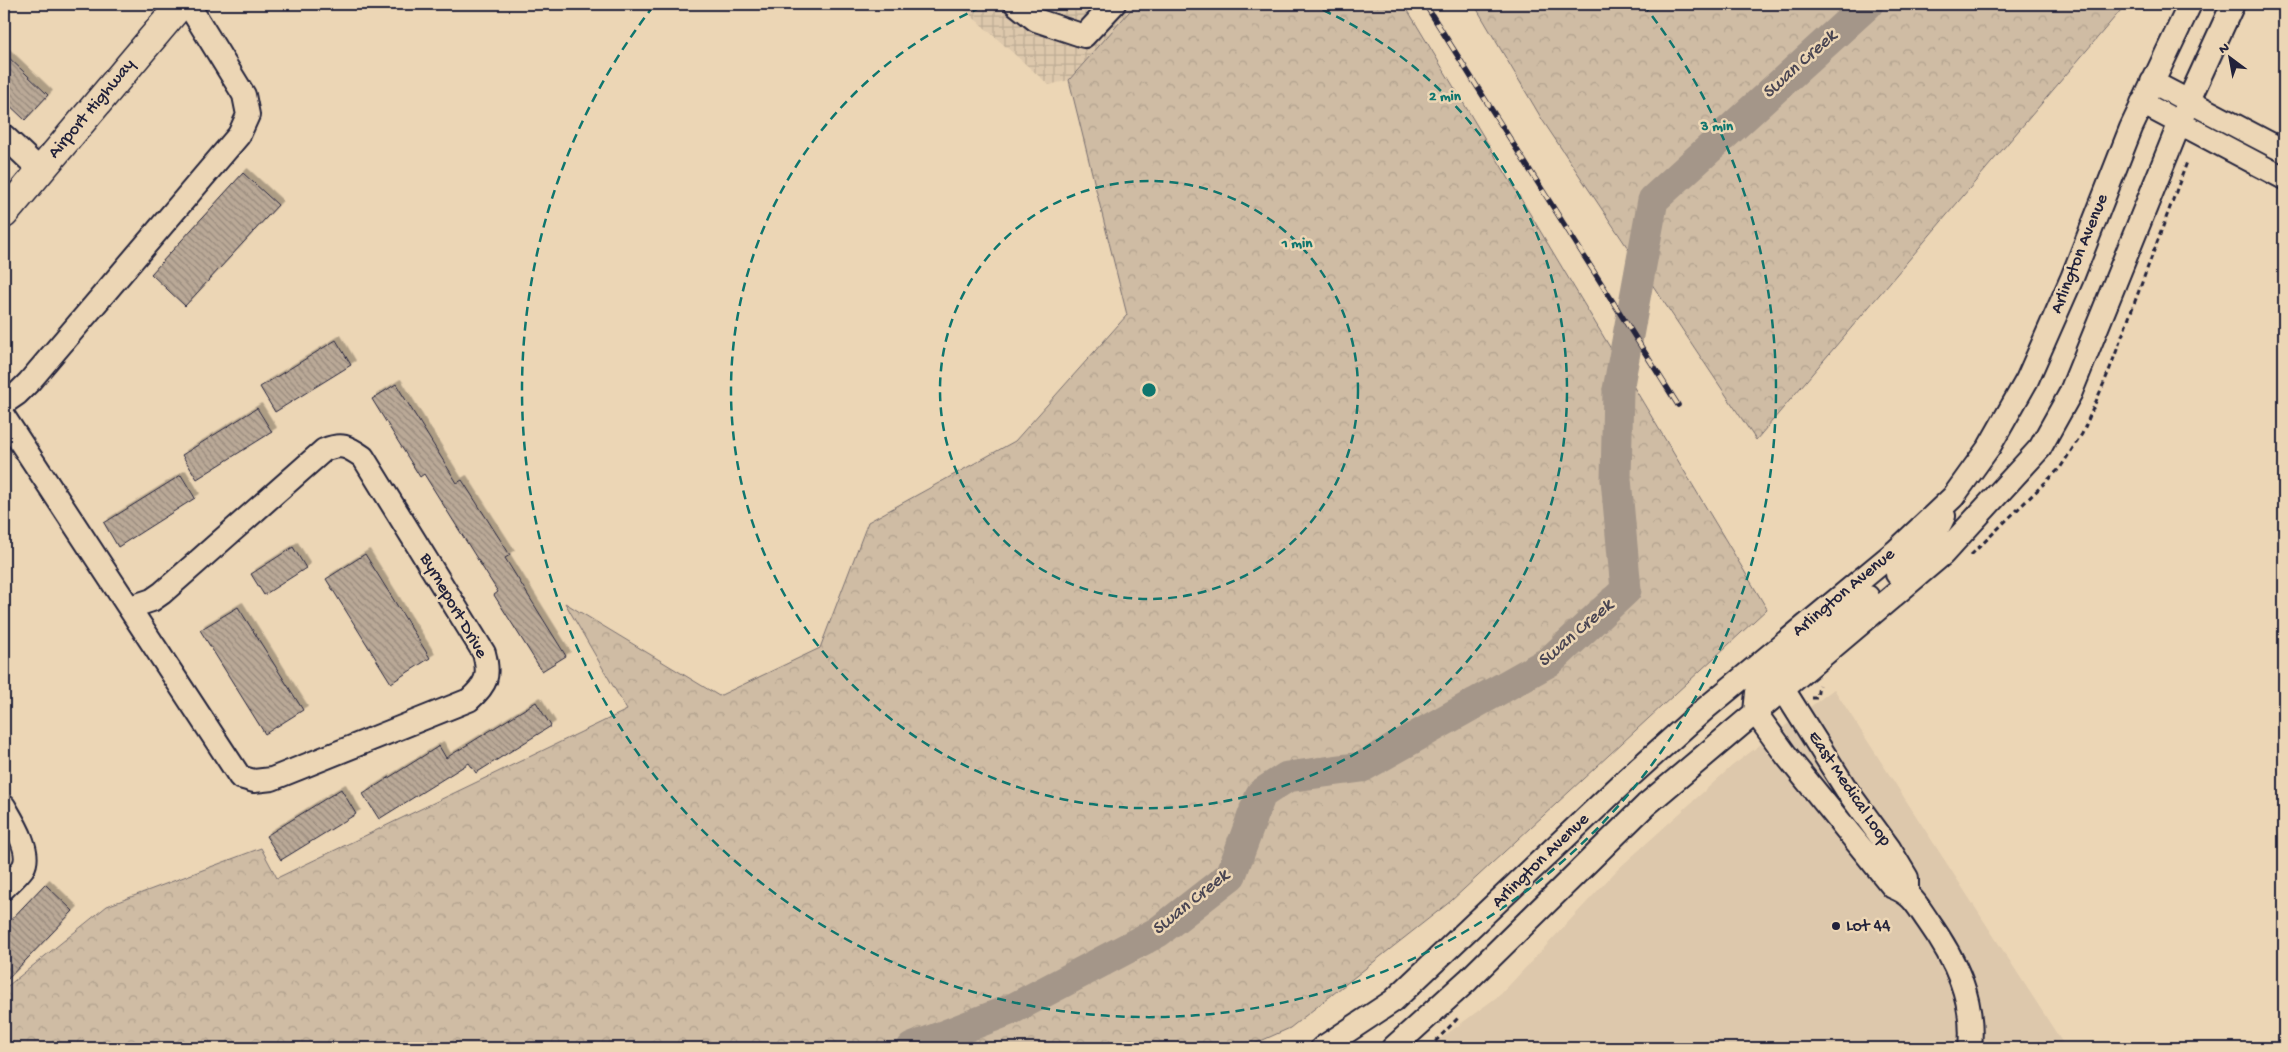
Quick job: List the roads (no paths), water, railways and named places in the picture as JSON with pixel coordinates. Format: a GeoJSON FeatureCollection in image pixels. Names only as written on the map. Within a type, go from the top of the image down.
{"type":"FeatureCollection","features":[{"type":"Feature","properties":{"kind":"main road","name":"Airport Highway"},"geometry":{"type":"LineString","coordinates":[[4,214],[180,4]]}},
{"type":"Feature","properties":{"kind":"street"},"geometry":{"type":"LineString","coordinates":[[4,403],[29,382],[239,135],[248,115],[244,95],[188,4]]}},
{"type":"Feature","properties":{"kind":"street"},"geometry":{"type":"LineString","coordinates":[[1016,4],[1036,20],[1084,36],[1114,4]]}},
{"type":"Feature","properties":{"kind":"street","name":"Arlington Avenue"},"geometry":{"type":"LineString","coordinates":[[1322,1048],[1393,1000],[1706,708],[1897,550],[1953,497],[1989,447],[2028,380],[2072,278],[2142,103],[2190,4]]}},
{"type":"Feature","properties":{"kind":"street","name":"Arlington Avenue"},"geometry":{"type":"LineString","coordinates":[[1393,1048],[1440,1007],[1646,805],[1943,554],[2040,448],[2074,385],[2189,100],[2233,4]]}},
{"type":"Feature","properties":{"kind":"street"},"geometry":{"type":"LineString","coordinates":[[2152,82],[2284,151]]}},
{"type":"Feature","properties":{"kind":"street"},"geometry":{"type":"LineString","coordinates":[[2142,103],[2284,178]]}},
{"type":"Feature","properties":{"kind":"street"},"geometry":{"type":"LineString","coordinates":[[4,136],[40,170]]}},
{"type":"Feature","properties":{"kind":"street","name":"Byrneport Drive"},"geometry":{"type":"LineString","coordinates":[[4,417],[131,607],[240,777],[254,781],[272,779],[469,700],[482,688],[489,670],[484,653],[363,457],[351,448],[338,445],[324,450],[162,593],[152,600],[131,607]]}},
{"type":"Feature","properties":{"kind":"street"},"geometry":{"type":"LineString","coordinates":[[1755,712],[1757,692],[1768,677],[1920,553],[1938,530],[1953,497]]}},
{"type":"Feature","properties":{"kind":"street","name":"East Medical Loop"},"geometry":{"type":"LineString","coordinates":[[1783,689],[1848,792],[1889,848],[1906,878],[1907,892],[1944,946],[1959,972],[1969,1007],[1970,1048]]}},
{"type":"Feature","properties":{"kind":"street","name":"East Medical Loop"},"geometry":{"type":"LineString","coordinates":[[1755,712],[1786,755],[1893,887],[1907,892]]}},
{"type":"Feature","properties":{"kind":"street"},"geometry":{"type":"LineString","coordinates":[[4,806],[22,841],[25,857],[24,867],[4,888]]}},
{"type":"Feature","properties":{"kind":"waterway","name":"Swan Creek"},"geometry":{"type":"LineString","coordinates":[[912,1048],[1012,1009],[1158,932],[1231,875],[1261,794],[1287,777],[1362,767],[1550,661],[1626,590],[1616,479],[1618,390],[1653,200],[1868,4]]}},
{"type":"Feature","properties":{"kind":"railway"},"geometry":{"type":"LineString","coordinates":[[1425,4],[1678,405]]}},
{"type":"Feature","properties":{"kind":"place","name":"Lot 44"},"geometry":{"type":"Point","coordinates":[1836,926]}}]}
